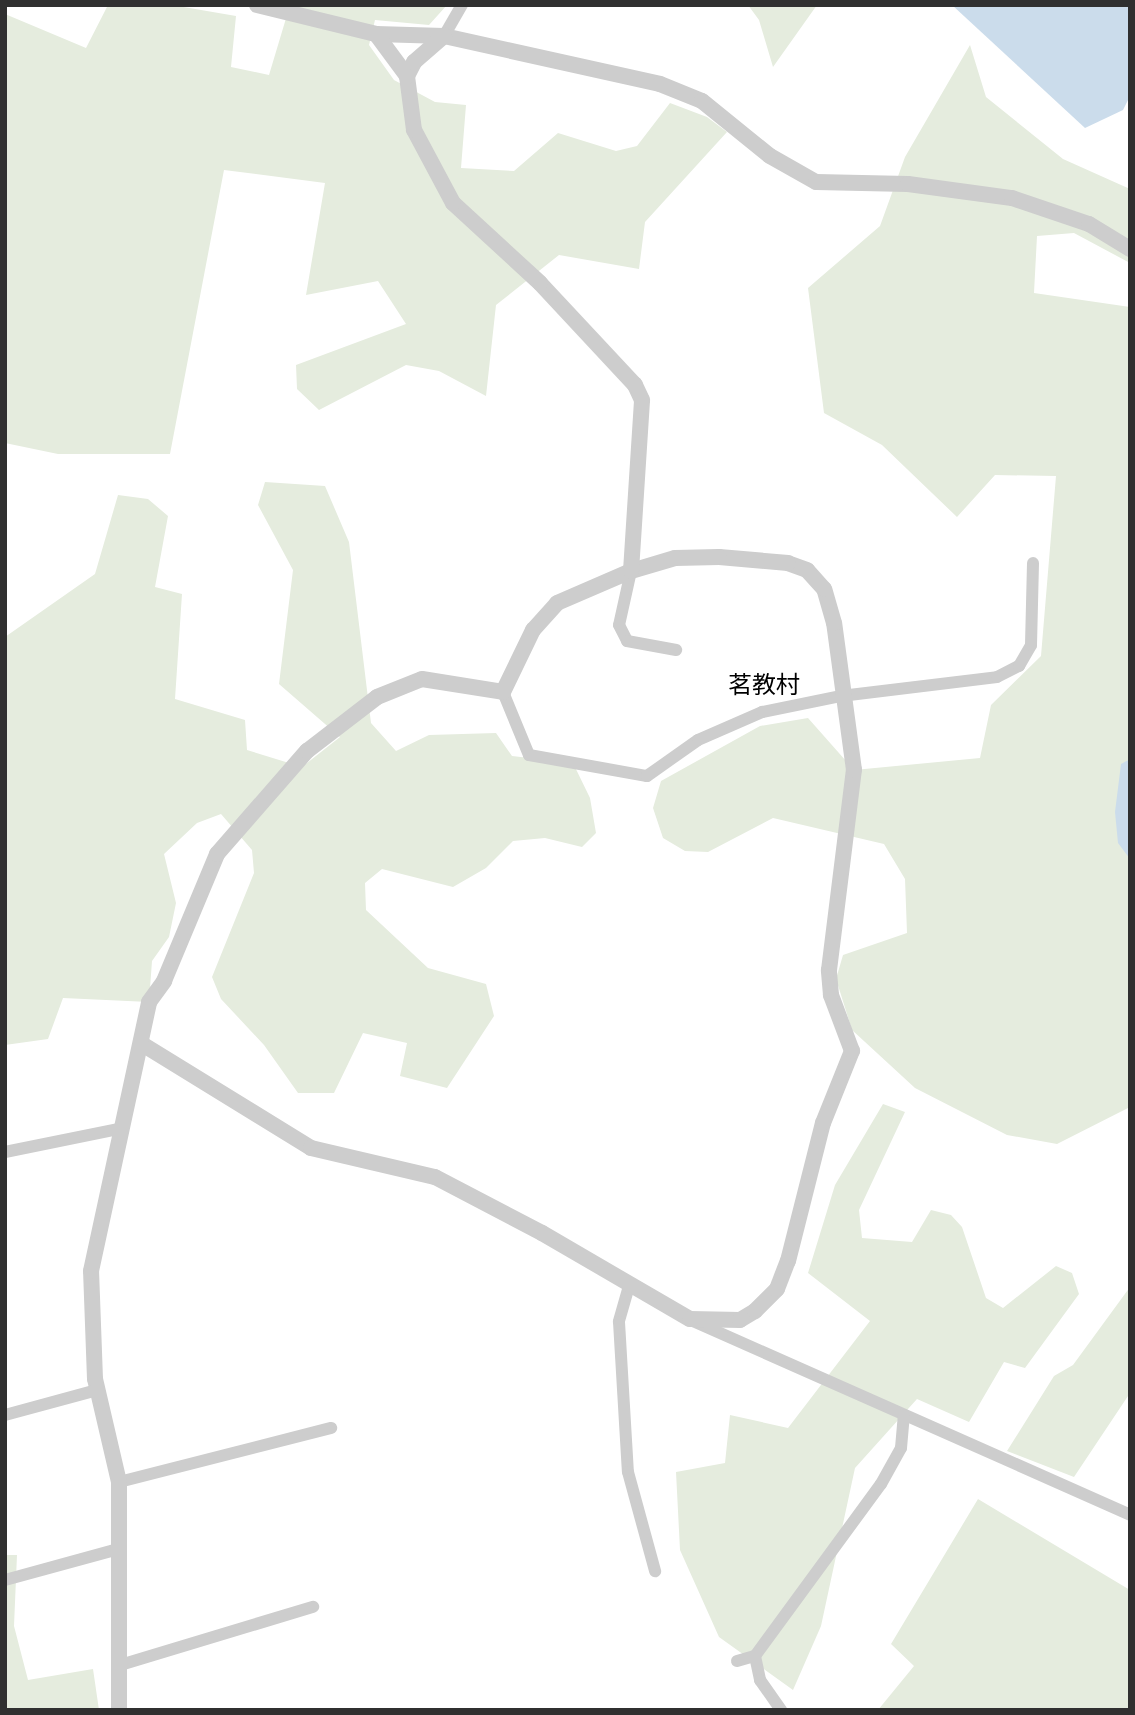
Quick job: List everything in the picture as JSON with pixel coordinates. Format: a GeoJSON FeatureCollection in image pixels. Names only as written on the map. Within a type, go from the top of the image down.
{"type":"FeatureCollection","features":[{"type":"Feature","properties":{"kind":"street"},"geometry":{"type":"LineString","coordinates":[[257,5],[376,34],[444,36],[660,84],[702,101],[770,156],[816,182],[908,184],[1013,198],[1089,224],[1130,249]]}},
{"type":"Feature","properties":{"kind":"street"},"geometry":{"type":"LineString","coordinates":[[407,76],[414,62],[444,36],[462,5]]}},
{"type":"Feature","properties":{"kind":"street"},"geometry":{"type":"LineString","coordinates":[[376,34],[407,76],[414,130],[453,203],[540,284],[635,385],[643,415],[631,571],[619,625],[627,641],[676,650]]}},
{"type":"Feature","properties":{"kind":"street"},"geometry":{"type":"LineString","coordinates":[[690,1319],[740,1320],[777,1289],[823,1123],[852,1051],[831,995],[829,970],[854,770],[841,696],[834,624],[824,589],[807,570],[788,563],[719,557],[675,558],[631,571],[556,603],[533,630],[503,692],[529,755],[647,776],[698,740],[762,712],[841,696],[997,677],[1019,666],[1031,645],[1033,563]]}},
{"type":"Feature","properties":{"kind":"street"},"geometry":{"type":"LineString","coordinates":[[119,1710],[119,1482],[97,1390],[89,1324],[91,1271],[118,1129],[142,1044],[149,1002],[164,981],[217,854],[307,751],[377,697],[422,679],[503,692]]}},
{"type":"Feature","properties":{"kind":"street"},"geometry":{"type":"LineString","coordinates":[[142,1044],[311,1148],[435,1177],[542,1233],[629,1286],[690,1319],[1130,1515]]}},
{"type":"Feature","properties":{"kind":"street"},"geometry":{"type":"LineString","coordinates":[[5,1152],[118,1129]]}},
{"type":"Feature","properties":{"kind":"street"},"geometry":{"type":"LineString","coordinates":[[629,1286],[619,1321],[628,1472],[655,1571]]}},
{"type":"Feature","properties":{"kind":"street"},"geometry":{"type":"LineString","coordinates":[[5,1415],[97,1390]]}},
{"type":"Feature","properties":{"kind":"street"},"geometry":{"type":"LineString","coordinates":[[737,1661],[755,1656],[881,1484],[901,1448],[904,1415]]}},
{"type":"Feature","properties":{"kind":"street"},"geometry":{"type":"LineString","coordinates":[[119,1482],[331,1428]]}},
{"type":"Feature","properties":{"kind":"street"},"geometry":{"type":"LineString","coordinates":[[5,1580],[118,1549]]}},
{"type":"Feature","properties":{"kind":"street"},"geometry":{"type":"LineString","coordinates":[[117,1666],[313,1606]]}},
{"type":"Feature","properties":{"kind":"street"},"geometry":{"type":"LineString","coordinates":[[755,1656],[760,1680],[781,1710]]}},
{"type":"Feature","properties":{"kind":"shaded area"},"geometry":{"type":"Polygon","coordinates":[[[108,5],[172,5],[236,16],[231,67],[269,75],[290,5],[447,5],[429,25],[375,20],[369,45],[394,80],[435,102],[466,105],[461,168],[514,171],[558,133],[616,151],[637,146],[670,103],[707,117],[727,132],[645,222],[639,269],[559,255],[496,305],[486,396],[439,371],[406,365],[319,410],[297,389],[296,365],[406,324],[378,281],[306,295],[325,183],[224,170],[170,454],[58,454],[5,443],[5,14],[86,48],[108,5]]]}},
{"type":"Feature","properties":{"kind":"shaded area"},"geometry":{"type":"Polygon","coordinates":[[[748,5],[817,5],[773,67],[759,20],[748,5]]]}},
{"type":"Feature","properties":{"kind":"shaded area"},"geometry":{"type":"Polygon","coordinates":[[[970,45],[986,97],[1063,159],[1130,189],[1130,263],[1074,233],[1037,236],[1034,293],[1130,307],[1130,759],[1121,765],[1130,859],[1130,1107],[1057,1144],[1007,1135],[915,1088],[852,1030],[836,979],[843,955],[907,933],[905,879],[884,844],[773,818],[708,852],[685,851],[663,838],[653,808],[661,781],[760,726],[808,718],[854,770],[980,758],[991,705],[1041,656],[1056,476],[995,475],[957,517],[882,445],[824,413],[808,288],[880,226],[905,157],[970,45]]]}},
{"type":"Feature","properties":{"kind":"shaded area"},"geometry":{"type":"Polygon","coordinates":[[[265,482],[325,486],[349,542],[371,723],[396,751],[429,735],[496,733],[512,756],[573,763],[590,798],[596,833],[582,847],[545,838],[513,841],[486,868],[453,887],[382,869],[365,883],[366,910],[428,968],[486,984],[494,1016],[447,1088],[400,1076],[407,1043],[363,1033],[334,1093],[298,1093],[264,1045],[221,999],[212,977],[254,873],[252,850],[221,814],[197,823],[164,854],[176,903],[169,937],[152,961],[149,1002],[63,998],[48,1039],[5,1045],[5,637],[95,574],[118,495],[148,499],[168,516],[155,587],[182,594],[175,699],[245,720],[247,750],[302,767],[340,737],[279,684],[293,570],[258,505],[265,482]]]}},
{"type":"Feature","properties":{"kind":"shaded area"},"geometry":{"type":"Polygon","coordinates":[[[883,1104],[905,1112],[859,1210],[862,1238],[912,1242],[931,1210],[951,1215],[962,1227],[986,1298],[1003,1308],[1056,1266],[1072,1273],[1079,1294],[1025,1368],[1004,1362],[969,1422],[917,1399],[855,1468],[821,1626],[793,1690],[719,1637],[680,1550],[676,1472],[725,1463],[730,1415],[788,1428],[870,1321],[808,1273],[835,1185],[883,1104]]]}},
{"type":"Feature","properties":{"kind":"shaded area"},"geometry":{"type":"Polygon","coordinates":[[[1130,1287],[1130,1393],[1074,1477],[1007,1451],[1054,1376],[1073,1365],[1130,1287]]]}},
{"type":"Feature","properties":{"kind":"shaded area"},"geometry":{"type":"Polygon","coordinates":[[[978,1499],[1130,1590],[1130,1710],[878,1710],[914,1666],[891,1644],[978,1499]]]}},
{"type":"Feature","properties":{"kind":"shaded area"},"geometry":{"type":"Polygon","coordinates":[[[5,1555],[17,1555],[14,1626],[28,1680],[93,1669],[99,1710],[5,1710],[5,1555]]]}},
{"type":"Feature","properties":{"kind":"water"},"geometry":{"type":"Polygon","coordinates":[[[952,5],[1130,5],[1130,96],[1123,110],[1085,128],[952,5]]]}},
{"type":"Feature","properties":{"kind":"water"},"geometry":{"type":"Polygon","coordinates":[[[1130,759],[1130,859],[1118,843],[1115,812],[1121,764],[1130,759]]]}},
{"type":"Feature","properties":{"kind":"district","name":"茗教村"},"geometry":{"type":"Point","coordinates":[764,685]}}]}
